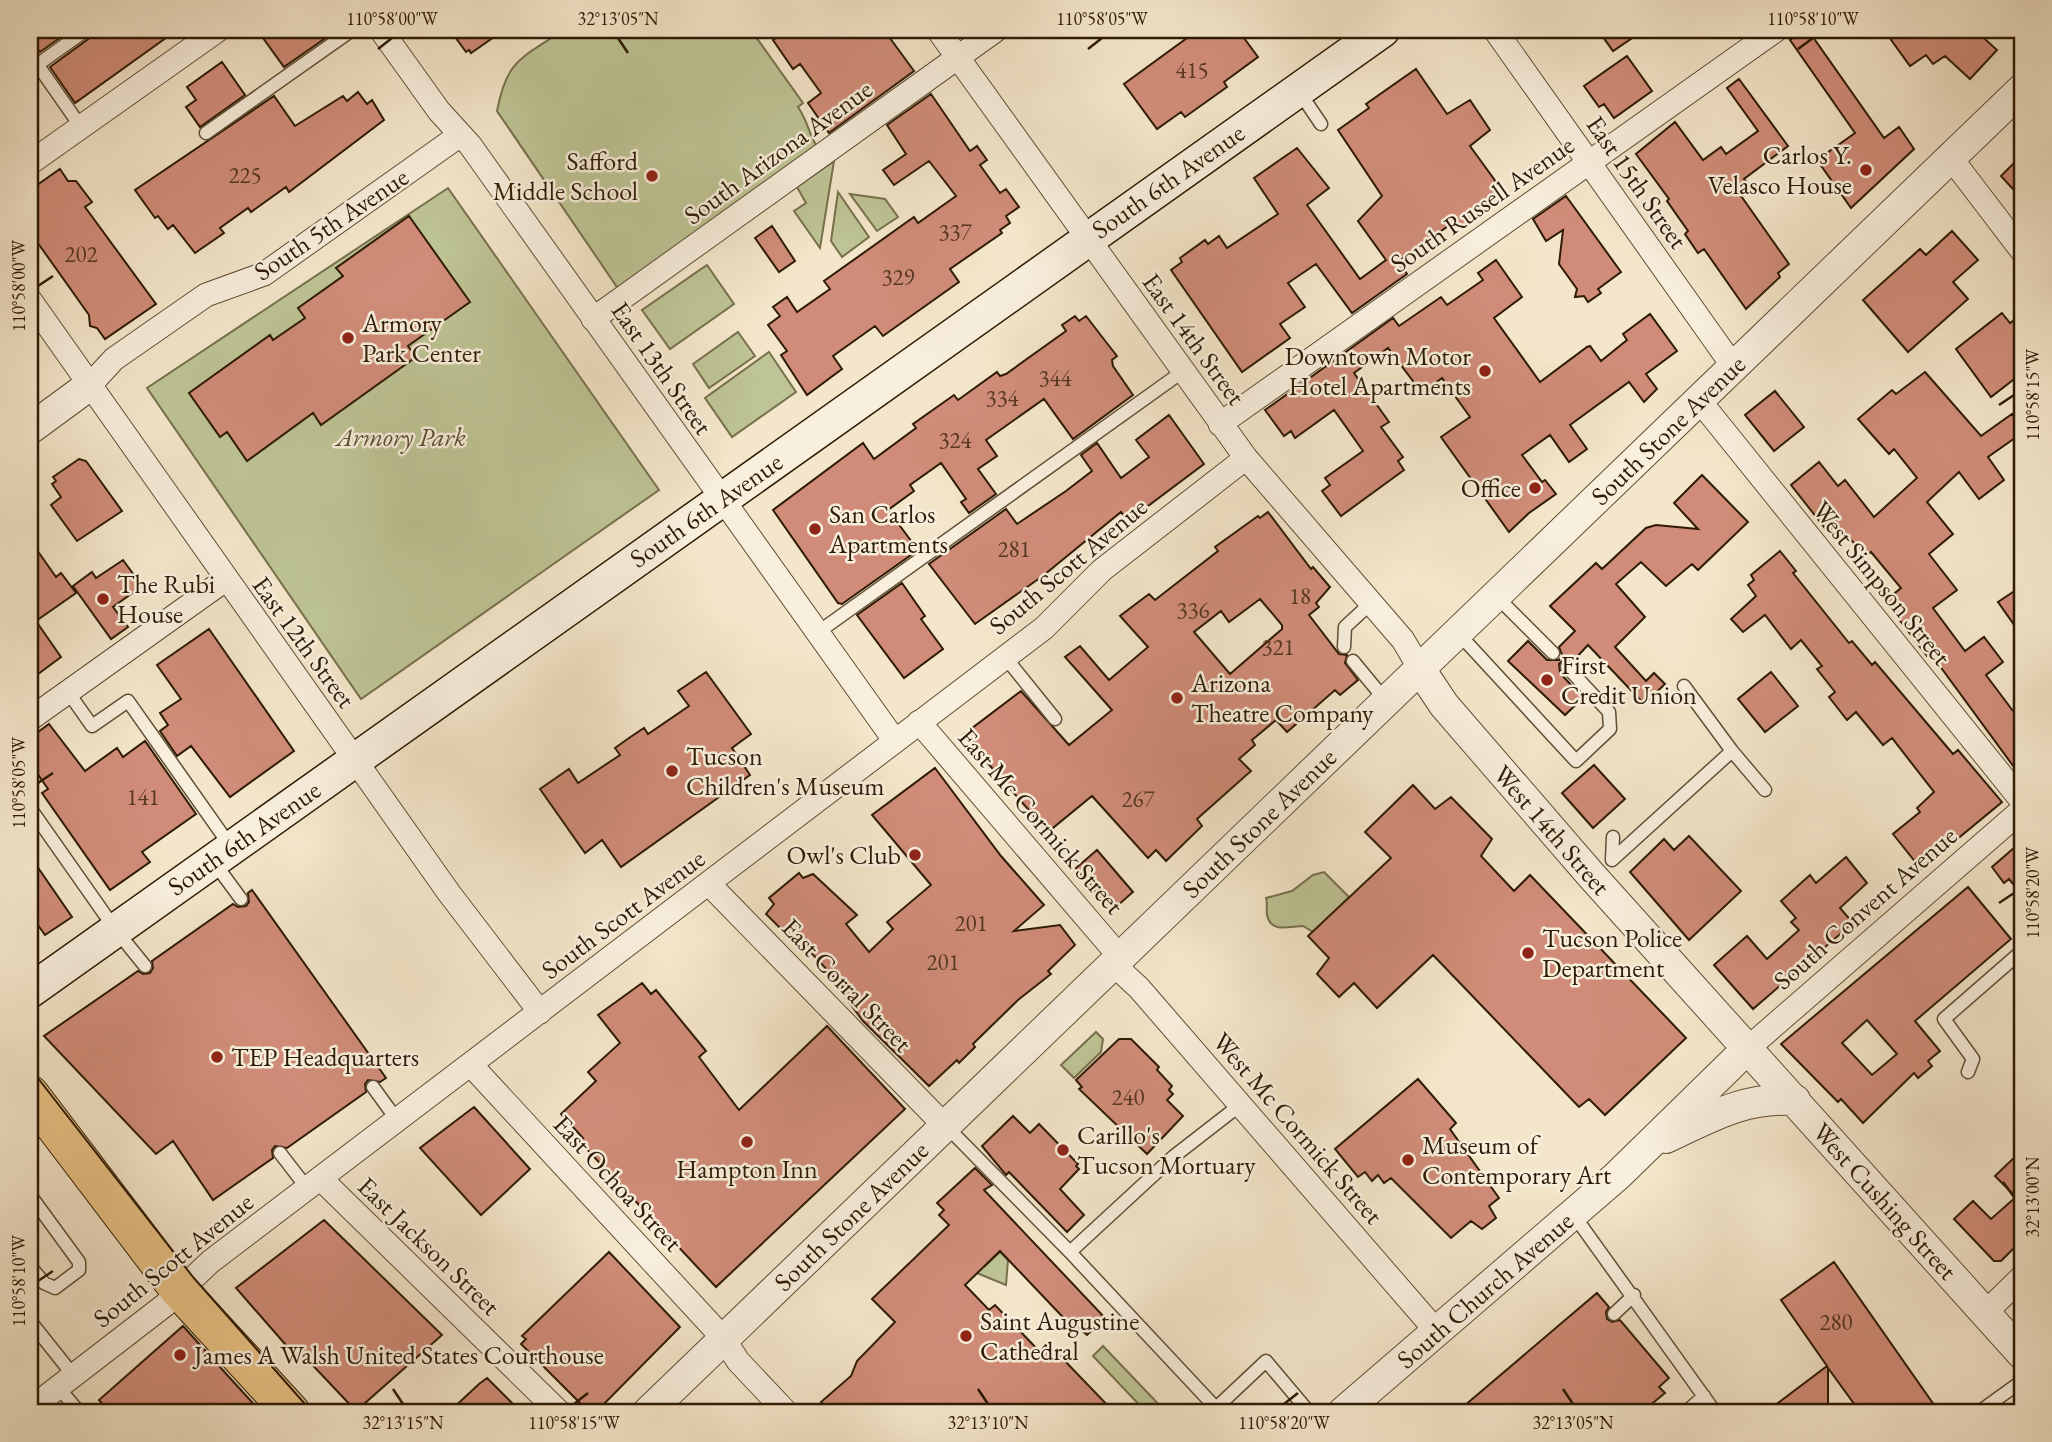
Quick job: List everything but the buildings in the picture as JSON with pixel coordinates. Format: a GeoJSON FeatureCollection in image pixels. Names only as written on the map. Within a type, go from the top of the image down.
{"type":"FeatureCollection","features":[{"type":"Feature","properties":{"kind":"main road","name":"South 6th Avenue"},"geometry":{"type":"LineString","coordinates":[[35,983],[222,854],[1383,30]]}},
{"type":"Feature","properties":{"kind":"main road"},"geometry":{"type":"LineString","coordinates":[[30,1094],[179,1290],[291,1412]]}},
{"type":"Feature","properties":{"kind":"street","name":"East 13th Street"},"geometry":{"type":"LineString","coordinates":[[380,30],[439,111],[460,135],[895,741]]}},
{"type":"Feature","properties":{"kind":"street","name":"East 14th Street"},"geometry":{"type":"LineString","coordinates":[[938,30],[1220,424],[1246,458],[1403,640],[1420,669]]}},
{"type":"Feature","properties":{"kind":"street","name":"South Arizona Avenue"},"geometry":{"type":"LineString","coordinates":[[593,319],[996,30]]}},
{"type":"Feature","properties":{"kind":"street","name":"East 15th Street"},"geometry":{"type":"LineString","coordinates":[[1495,30],[1733,366]]}},
{"type":"Feature","properties":{"kind":"street","name":"South Russell Avenue"},"geometry":{"type":"LineString","coordinates":[[1220,424],[1776,30]]}},
{"type":"Feature","properties":{"kind":"street"},"geometry":{"type":"LineString","coordinates":[[30,163],[209,32]]}},
{"type":"Feature","properties":{"kind":"street","name":"South Stone Avenue"},"geometry":{"type":"LineString","coordinates":[[648,1412],[2022,89]]}},
{"type":"Feature","properties":{"kind":"street","name":"South 5th Avenue"},"geometry":{"type":"LineString","coordinates":[[30,429],[90,385],[114,359],[206,295],[264,274],[460,135]]}},
{"type":"Feature","properties":{"kind":"street"},"geometry":{"type":"LineString","coordinates":[[1951,158],[2022,251]]}},
{"type":"Feature","properties":{"kind":"street","name":"East 12th Street"},"geometry":{"type":"LineString","coordinates":[[30,300],[225,580],[449,893],[540,1012]]}},
{"type":"Feature","properties":{"kind":"street","name":"West Simpson Street"},"geometry":{"type":"LineString","coordinates":[[1699,400],[2022,801]]}},
{"type":"Feature","properties":{"kind":"street","name":"South Scott Avenue"},"geometry":{"type":"LineString","coordinates":[[30,1409],[165,1306],[209,1262],[1050,622],[1102,570],[1246,458]]}},
{"type":"Feature","properties":{"kind":"street"},"geometry":{"type":"LineString","coordinates":[[30,719],[225,580]]}},
{"type":"Feature","properties":{"kind":"street","name":"West 14th Street"},"geometry":{"type":"LineString","coordinates":[[1420,669],[1444,705],[1747,1049]]}},
{"type":"Feature","properties":{"kind":"street","name":"East Mc Cormick Street"},"geometry":{"type":"LineString","coordinates":[[919,722],[1116,960]]}},
{"type":"Feature","properties":{"kind":"street","name":"South Convent Avenue"},"geometry":{"type":"LineString","coordinates":[[1747,1049],[2022,810]]}},
{"type":"Feature","properties":{"kind":"street","name":"East Corral Street"},"geometry":{"type":"LineString","coordinates":[[709,884],[944,1125]]}},
{"type":"Feature","properties":{"kind":"street","name":"West Mc Cormick Street"},"geometry":{"type":"LineString","coordinates":[[1116,960],[1438,1333]]}},
{"type":"Feature","properties":{"kind":"street","name":"West Cushing Street"},"geometry":{"type":"LineString","coordinates":[[1747,1049],[2022,1354]]}},
{"type":"Feature","properties":{"kind":"street","name":"South Church Avenue"},"geometry":{"type":"LineString","coordinates":[[1343,1412],[1438,1333],[1573,1214],[1747,1049]]}},
{"type":"Feature","properties":{"kind":"street","name":"East Ochoa Street"},"geometry":{"type":"LineString","coordinates":[[471,1065],[724,1339],[738,1361],[786,1412]]}},
{"type":"Feature","properties":{"kind":"street"},"geometry":{"type":"LineString","coordinates":[[1644,1149],[1746,1102],[1768,1098],[1795,1100]]}},
{"type":"Feature","properties":{"kind":"street","name":"East Jackson Street"},"geometry":{"type":"LineString","coordinates":[[314,1183],[559,1412]]}},
{"type":"Feature","properties":{"kind":"street"},"geometry":{"type":"LineString","coordinates":[[1985,1313],[2022,1277]]}},
{"type":"Feature","properties":{"kind":"lane"},"geometry":{"type":"LineString","coordinates":[[81,127],[33,59],[86,30]]}},
{"type":"Feature","properties":{"kind":"lane"},"geometry":{"type":"LineString","coordinates":[[206,133],[352,30]]}},
{"type":"Feature","properties":{"kind":"lane"},"geometry":{"type":"LineString","coordinates":[[1298,90],[1321,124]]}},
{"type":"Feature","properties":{"kind":"lane"},"geometry":{"type":"LineString","coordinates":[[817,633],[1182,372]]}},
{"type":"Feature","properties":{"kind":"lane"},"geometry":{"type":"LineString","coordinates":[[1496,596],[1553,653]]}},
{"type":"Feature","properties":{"kind":"lane"},"geometry":{"type":"LineString","coordinates":[[1343,647],[1345,628],[1371,603]]}},
{"type":"Feature","properties":{"kind":"lane"},"geometry":{"type":"LineString","coordinates":[[1457,633],[1576,761],[1610,729],[1609,712],[1567,667]]}},
{"type":"Feature","properties":{"kind":"lane"},"geometry":{"type":"LineString","coordinates":[[1005,657],[1055,719]]}},
{"type":"Feature","properties":{"kind":"lane"},"geometry":{"type":"LineString","coordinates":[[1353,660],[1386,701]]}},
{"type":"Feature","properties":{"kind":"lane"},"geometry":{"type":"LineString","coordinates":[[1684,686],[1765,790]]}},
{"type":"Feature","properties":{"kind":"lane"},"geometry":{"type":"LineString","coordinates":[[68,692],[92,726],[128,701],[222,854],[240,899]]}},
{"type":"Feature","properties":{"kind":"lane"},"geometry":{"type":"LineString","coordinates":[[1614,837],[1612,860],[1732,751]]}},
{"type":"Feature","properties":{"kind":"lane"},"geometry":{"type":"LineString","coordinates":[[30,808],[115,929],[145,965]]}},
{"type":"Feature","properties":{"kind":"lane"},"geometry":{"type":"LineString","coordinates":[[1968,1072],[1973,1059],[1944,1019],[2022,951]]}},
{"type":"Feature","properties":{"kind":"lane"},"geometry":{"type":"LineString","coordinates":[[373,1087],[397,1120]]}},
{"type":"Feature","properties":{"kind":"lane"},"geometry":{"type":"LineString","coordinates":[[1070,1252],[1173,1157],[1240,1105]]}},
{"type":"Feature","properties":{"kind":"lane"},"geometry":{"type":"LineString","coordinates":[[944,1125],[1070,1252],[1213,1410],[1266,1361],[1309,1412]]}},
{"type":"Feature","properties":{"kind":"lane"},"geometry":{"type":"LineString","coordinates":[[280,1153],[314,1183]]}},
{"type":"Feature","properties":{"kind":"lane"},"geometry":{"type":"LineString","coordinates":[[30,1195],[79,1262],[79,1270],[55,1288],[44,1283],[30,1266]]}},
{"type":"Feature","properties":{"kind":"lane"},"geometry":{"type":"LineString","coordinates":[[1573,1214],[1634,1295],[1715,1412]]}},
{"type":"Feature","properties":{"kind":"lane"},"geometry":{"type":"LineString","coordinates":[[1614,1314],[1634,1295]]}},
{"type":"Feature","properties":{"kind":"lane"},"geometry":{"type":"LineString","coordinates":[[30,1321],[66,1382],[79,1412]]}},
{"type":"Feature","properties":{"kind":"lane"},"geometry":{"type":"LineString","coordinates":[[1979,1412],[2022,1381]]}},
{"type":"Feature","properties":{"kind":"lane"},"geometry":{"type":"LineString","coordinates":[[1686,1412],[1704,1396]]}},
{"type":"Feature","properties":{"kind":"green space","name":"Safford Middle School"},"geometry":{"type":"Polygon","coordinates":[[[563,30],[751,30],[803,103],[798,107],[818,148],[619,290],[497,111],[511,70],[527,54],[563,30]]]}},
{"type":"Feature","properties":{"kind":"green space"},"geometry":{"type":"Polygon","coordinates":[[[834,161],[820,248],[794,211],[806,203],[797,187],[834,161]]]}},
{"type":"Feature","properties":{"kind":"green space","name":"Armory Park"},"geometry":{"type":"Polygon","coordinates":[[[448,188],[659,490],[361,699],[147,388],[448,188]]]}},
{"type":"Feature","properties":{"kind":"green space"},"geometry":{"type":"Polygon","coordinates":[[[838,192],[869,237],[842,257],[831,241],[838,192]]]}},
{"type":"Feature","properties":{"kind":"green space"},"geometry":{"type":"Polygon","coordinates":[[[850,194],[885,199],[898,217],[877,231],[850,194]]]}},
{"type":"Feature","properties":{"kind":"green space"},"geometry":{"type":"Polygon","coordinates":[[[707,265],[734,304],[670,349],[642,310],[707,265]]]}},
{"type":"Feature","properties":{"kind":"green space"},"geometry":{"type":"Polygon","coordinates":[[[738,332],[755,356],[709,388],[693,364],[738,332]]]}},
{"type":"Feature","properties":{"kind":"green space"},"geometry":{"type":"Polygon","coordinates":[[[769,352],[796,392],[732,437],[705,398],[769,352]]]}},
{"type":"Feature","properties":{"kind":"green space"},"geometry":{"type":"Polygon","coordinates":[[[1324,872],[1349,897],[1313,932],[1303,926],[1282,928],[1272,925],[1267,915],[1266,898],[1292,891],[1313,875],[1324,872]]]}},
{"type":"Feature","properties":{"kind":"green space"},"geometry":{"type":"Polygon","coordinates":[[[1096,1032],[1103,1039],[1101,1052],[1074,1078],[1061,1065],[1096,1032]]]}},
{"type":"Feature","properties":{"kind":"green space"},"geometry":{"type":"Polygon","coordinates":[[[1000,1252],[1008,1260],[1006,1285],[972,1271],[973,1254],[985,1266],[1000,1252]]]}},
{"type":"Feature","properties":{"kind":"green space"},"geometry":{"type":"Polygon","coordinates":[[[1103,1346],[1166,1412],[1146,1412],[1093,1356],[1103,1346]]]}},
{"type":"Feature","properties":{"kind":"tram line"},"geometry":{"type":"LineString","coordinates":[[30,1068],[193,1277],[312,1412]]}},
{"type":"Feature","properties":{"kind":"place","name":"Carlos Y. Velasco House"},"geometry":{"type":"Point","coordinates":[1866,170]}},
{"type":"Feature","properties":{"kind":"place","name":"Safford Middle School"},"geometry":{"type":"Point","coordinates":[652,176]}},
{"type":"Feature","properties":{"kind":"place","name":"Armory Park Center"},"geometry":{"type":"Point","coordinates":[348,338]}},
{"type":"Feature","properties":{"kind":"place","name":"Downtown Motor Hotel Apartments"},"geometry":{"type":"Point","coordinates":[1485,371]}},
{"type":"Feature","properties":{"kind":"place","name":"Office"},"geometry":{"type":"Point","coordinates":[1535,488]}},
{"type":"Feature","properties":{"kind":"place","name":"San Carlos Apartments"},"geometry":{"type":"Point","coordinates":[815,529]}},
{"type":"Feature","properties":{"kind":"place","name":"The Rubi House"},"geometry":{"type":"Point","coordinates":[103,599]}},
{"type":"Feature","properties":{"kind":"place","name":"First Credit Union"},"geometry":{"type":"Point","coordinates":[1547,680]}},
{"type":"Feature","properties":{"kind":"place","name":"Arizona Theatre Company"},"geometry":{"type":"Point","coordinates":[1177,698]}},
{"type":"Feature","properties":{"kind":"place","name":"Tucson Children's Museum"},"geometry":{"type":"Point","coordinates":[672,771]}},
{"type":"Feature","properties":{"kind":"place","name":"Owl's Club"},"geometry":{"type":"Point","coordinates":[915,855]}},
{"type":"Feature","properties":{"kind":"place","name":"Tucson Police Department"},"geometry":{"type":"Point","coordinates":[1528,953]}},
{"type":"Feature","properties":{"kind":"place","name":"TEP Headquarters"},"geometry":{"type":"Point","coordinates":[217,1057]}},
{"type":"Feature","properties":{"kind":"place","name":"Hampton Inn"},"geometry":{"type":"Point","coordinates":[747,1142]}},
{"type":"Feature","properties":{"kind":"place","name":"Carillo's Tucson Mortuary"},"geometry":{"type":"Point","coordinates":[1063,1150]}},
{"type":"Feature","properties":{"kind":"place","name":"Museum of Contemporary Art"},"geometry":{"type":"Point","coordinates":[1408,1160]}},
{"type":"Feature","properties":{"kind":"place","name":"Saint Augustine Cathedral"},"geometry":{"type":"Point","coordinates":[966,1336]}},
{"type":"Feature","properties":{"kind":"place","name":"James A Walsh United States Courthouse"},"geometry":{"type":"Point","coordinates":[180,1355]}}]}
